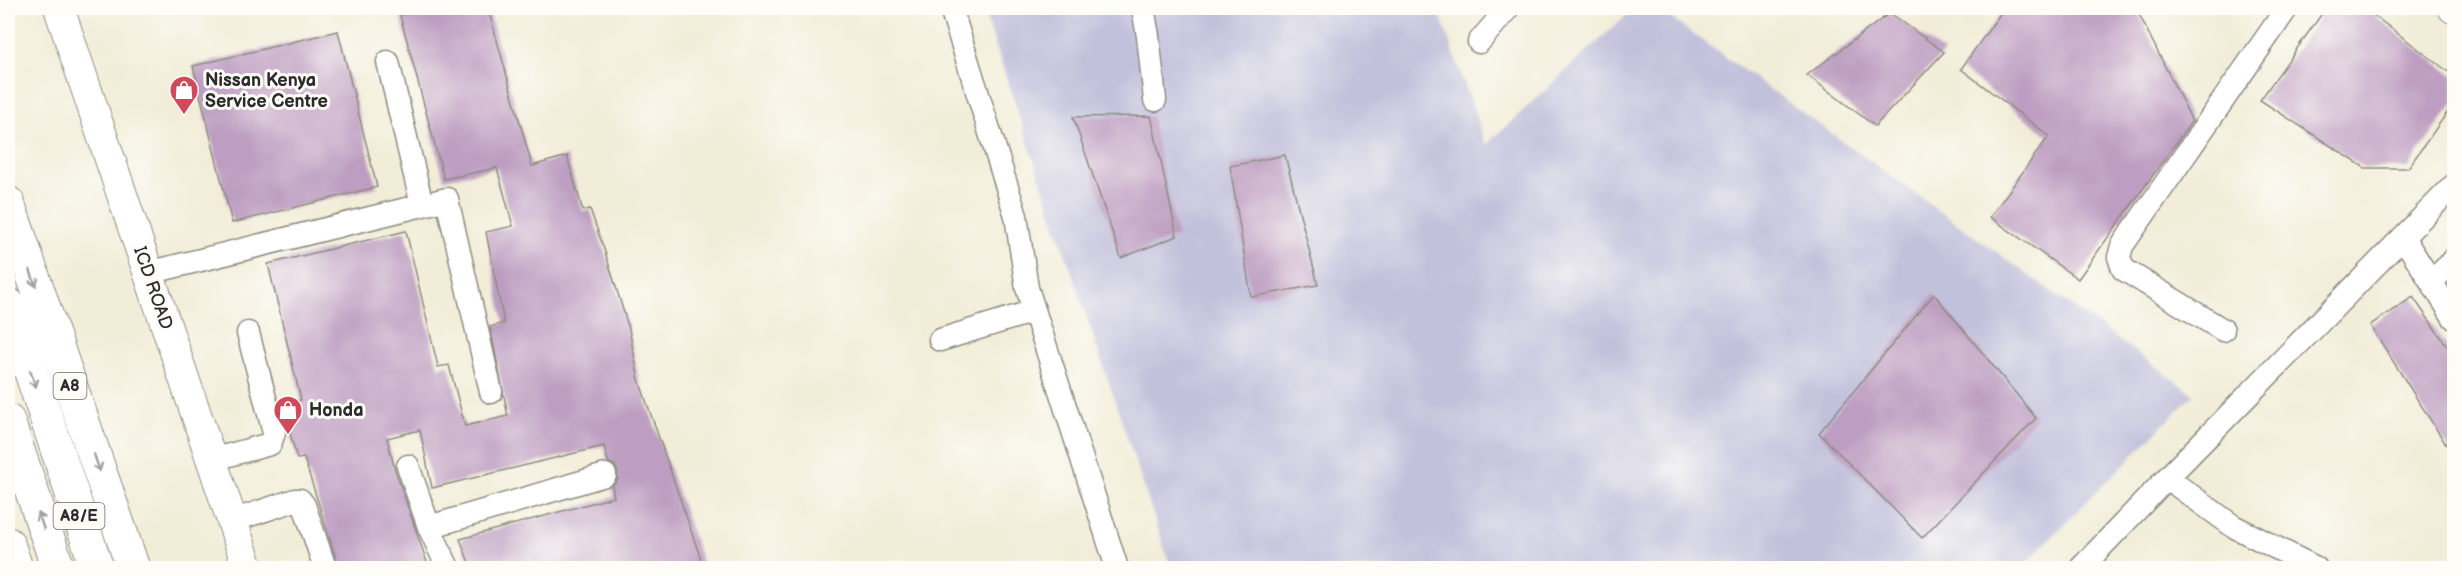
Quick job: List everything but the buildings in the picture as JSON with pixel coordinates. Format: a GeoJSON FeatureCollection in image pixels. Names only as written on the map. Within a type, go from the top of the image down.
{"type":"FeatureCollection","features":[{"type":"Feature","properties":{"kind":"highway","name":"A8"},"geometry":{"type":"LineString","coordinates":[[8,203],[133,568]]}},
{"type":"Feature","properties":{"kind":"highway","name":"A8/E"},"geometry":{"type":"LineString","coordinates":[[8,304],[97,568]]}},
{"type":"Feature","properties":{"kind":"highway","name":"A8/E"},"geometry":{"type":"LineString","coordinates":[[8,421],[58,568]]}},
{"type":"Feature","properties":{"kind":"highway"},"geometry":{"type":"LineString","coordinates":[[8,544],[16,568]]}},
{"type":"Feature","properties":{"kind":"main road","name":"ICD ROAD"},"geometry":{"type":"LineString","coordinates":[[59,8],[248,568]]}},
{"type":"Feature","properties":{"kind":"lane"},"geometry":{"type":"LineString","coordinates":[[951,8],[1016,216],[1027,288],[1116,568]]}},
{"type":"Feature","properties":{"kind":"lane"},"geometry":{"type":"LineString","coordinates":[[1143,8],[1155,100]]}},
{"type":"Feature","properties":{"kind":"lane"},"geometry":{"type":"LineString","coordinates":[[1479,42],[1508,8]]}},
{"type":"Feature","properties":{"kind":"lane"},"geometry":{"type":"LineString","coordinates":[[2223,330],[2123,269],[2119,257],[2122,246],[2287,8]]}},
{"type":"Feature","properties":{"kind":"lane"},"geometry":{"type":"LineString","coordinates":[[388,62],[422,205]]}},
{"type":"Feature","properties":{"kind":"lane"},"geometry":{"type":"LineString","coordinates":[[2081,568],[2454,185]]}},
{"type":"Feature","properties":{"kind":"lane"},"geometry":{"type":"LineString","coordinates":[[148,273],[447,199],[491,392]]}},
{"type":"Feature","properties":{"kind":"lane"},"geometry":{"type":"LineString","coordinates":[[2403,237],[2454,318]]}},
{"type":"Feature","properties":{"kind":"lane"},"geometry":{"type":"LineString","coordinates":[[2432,282],[2454,259]]}},
{"type":"Feature","properties":{"kind":"lane"},"geometry":{"type":"LineString","coordinates":[[940,340],[1034,310]]}},
{"type":"Feature","properties":{"kind":"lane"},"geometry":{"type":"LineString","coordinates":[[211,460],[270,444],[273,440],[274,433],[248,333]]}},
{"type":"Feature","properties":{"kind":"lane"},"geometry":{"type":"LineString","coordinates":[[408,466],[429,527],[447,568]]}},
{"type":"Feature","properties":{"kind":"lane"},"geometry":{"type":"LineString","coordinates":[[429,527],[605,475]]}},
{"type":"Feature","properties":{"kind":"lane"},"geometry":{"type":"LineString","coordinates":[[2167,478],[2233,526],[2316,568]]}},
{"type":"Feature","properties":{"kind":"lane"},"geometry":{"type":"LineString","coordinates":[[232,521],[300,500],[304,505],[325,568]]}},
{"type":"Feature","properties":{"kind":"shaded area"},"geometry":{"type":"Polygon","coordinates":[[[983,8],[1438,8],[1486,145],[1634,8],[1657,8],[2194,394],[2021,568],[1171,568],[983,8]]]}},
{"type":"Feature","properties":{"kind":"place","name":"Nissan Kenya Service Centre"},"geometry":{"type":"Point","coordinates":[184,116]}},
{"type":"Feature","properties":{"kind":"place","name":"Honda"},"geometry":{"type":"Point","coordinates":[288,436]}}]}
